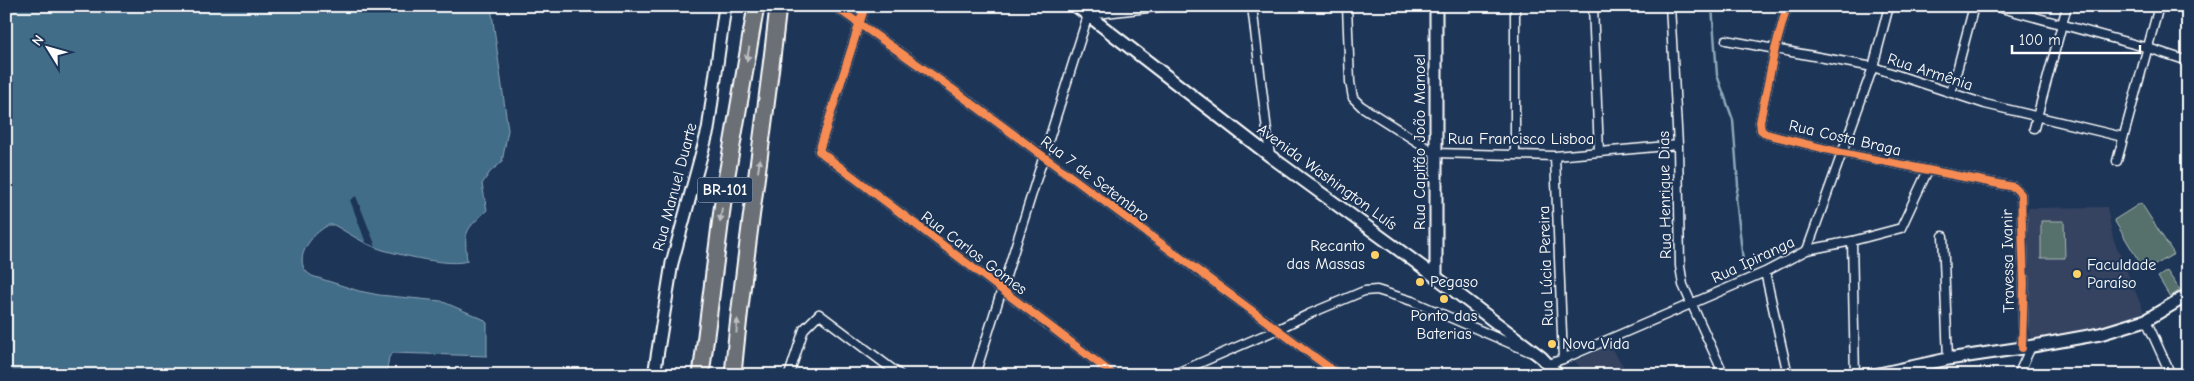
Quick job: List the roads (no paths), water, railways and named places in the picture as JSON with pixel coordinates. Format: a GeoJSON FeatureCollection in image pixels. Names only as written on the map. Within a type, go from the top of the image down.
{"type":"FeatureCollection","features":[{"type":"Feature","properties":{"kind":"highway","name":"BR-101"},"geometry":{"type":"LineString","coordinates":[[702,375],[725,186],[756,6]]}},
{"type":"Feature","properties":{"kind":"highway","name":"BR-101"},"geometry":{"type":"LineString","coordinates":[[732,375],[739,308],[768,103],[778,6]]}},
{"type":"Feature","properties":{"kind":"street","name":"Rua Manuel Duarte"},"geometry":{"type":"LineString","coordinates":[[654,375],[672,263],[708,130],[725,6]]}},
{"type":"Feature","properties":{"kind":"street","name":"Rua 7 de Setembro"},"geometry":{"type":"LineString","coordinates":[[834,6],[951,88],[1339,375]]}},
{"type":"Feature","properties":{"kind":"street"},"geometry":{"type":"LineString","coordinates":[[859,24],[865,6]]}},
{"type":"Feature","properties":{"kind":"street","name":"Avenida Washington Luís"},"geometry":{"type":"LineString","coordinates":[[1076,6],[1270,156],[1436,277],[1545,361],[1558,375]]}},
{"type":"Feature","properties":{"kind":"street"},"geometry":{"type":"LineString","coordinates":[[975,375],[1088,15],[1124,8],[1165,6]]}},
{"type":"Feature","properties":{"kind":"street"},"geometry":{"type":"LineString","coordinates":[[1252,6],[1270,156]]}},
{"type":"Feature","properties":{"kind":"street","name":"Rua Francisco Lisboa"},"geometry":{"type":"LineString","coordinates":[[1347,6],[1350,82],[1353,98],[1361,106],[1435,153],[1555,156],[1678,145]]}},
{"type":"Feature","properties":{"kind":"street","name":"Rua Capitão João Manoel"},"geometry":{"type":"LineString","coordinates":[[1436,6],[1436,277]]}},
{"type":"Feature","properties":{"kind":"street"},"geometry":{"type":"LineString","coordinates":[[1515,6],[1515,155]]}},
{"type":"Feature","properties":{"kind":"street"},"geometry":{"type":"LineString","coordinates":[[1593,6],[1600,152]]}},
{"type":"Feature","properties":{"kind":"street","name":"Rua Henrique Dias"},"geometry":{"type":"LineString","coordinates":[[1670,6],[1678,145],[1680,266],[1683,286],[1724,375]]}},
{"type":"Feature","properties":{"kind":"street"},"geometry":{"type":"LineString","coordinates":[[1775,50],[1787,6]]}},
{"type":"Feature","properties":{"kind":"street"},"geometry":{"type":"LineString","coordinates":[[1807,250],[1873,67],[1889,6]]}},
{"type":"Feature","properties":{"kind":"street"},"geometry":{"type":"LineString","coordinates":[[1951,93],[1974,6]]}},
{"type":"Feature","properties":{"kind":"street"},"geometry":{"type":"LineString","coordinates":[[1994,6],[2148,48],[2188,61]]}},
{"type":"Feature","properties":{"kind":"street"},"geometry":{"type":"LineString","coordinates":[[2034,128],[2068,6]]}},
{"type":"Feature","properties":{"kind":"street"},"geometry":{"type":"LineString","coordinates":[[2117,161],[2159,6]]}},
{"type":"Feature","properties":{"kind":"street","name":"Rua Carlos Gomes"},"geometry":{"type":"LineString","coordinates":[[859,24],[819,151],[1114,375]]}},
{"type":"Feature","properties":{"kind":"street","name":"Rua Armênia"},"geometry":{"type":"LineString","coordinates":[[1726,40],[1873,67],[1951,93],[2036,117],[2123,137]]}},
{"type":"Feature","properties":{"kind":"street","name":"Rua Costa Braga"},"geometry":{"type":"LineString","coordinates":[[1775,50],[1760,122],[1761,130],[1766,134],[1842,153],[2004,184]]}},
{"type":"Feature","properties":{"kind":"street","name":"Rua Lúcia Pereira"},"geometry":{"type":"LineString","coordinates":[[1555,156],[1563,359]]}},
{"type":"Feature","properties":{"kind":"street","name":"Rua Ipiranga"},"geometry":{"type":"LineString","coordinates":[[1563,359],[1765,272],[1807,250],[1901,228],[1928,170]]}},
{"type":"Feature","properties":{"kind":"street","name":"Travessa Ivanir"},"geometry":{"type":"LineString","coordinates":[[2004,184],[2014,187],[2021,194],[2027,348]]}},
{"type":"Feature","properties":{"kind":"street"},"geometry":{"type":"LineString","coordinates":[[1943,236],[1948,359]]}},
{"type":"Feature","properties":{"kind":"street"},"geometry":{"type":"LineString","coordinates":[[1852,241],[1855,375]]}},
{"type":"Feature","properties":{"kind":"street"},"geometry":{"type":"LineString","coordinates":[[1765,272],[1788,375]]}},
{"type":"Feature","properties":{"kind":"street"},"geometry":{"type":"LineString","coordinates":[[1172,375],[1183,373],[1309,314],[1364,291],[1377,290],[1412,301],[1545,361],[1563,359]]}},
{"type":"Feature","properties":{"kind":"street"},"geometry":{"type":"LineString","coordinates":[[1874,375],[1948,359],[2027,348],[2100,334],[2146,320],[2188,295]]}},
{"type":"Feature","properties":{"kind":"street"},"geometry":{"type":"LineString","coordinates":[[789,375],[804,329],[819,314],[900,375]]}},
{"type":"Feature","properties":{"kind":"street"},"geometry":{"type":"LineString","coordinates":[[2146,320],[2171,375]]}},
{"type":"Feature","properties":{"kind":"street"},"geometry":{"type":"LineString","coordinates":[[2018,375],[2027,348]]}},
{"type":"Feature","properties":{"kind":"street"},"geometry":{"type":"LineString","coordinates":[[1911,367],[1927,375]]}},
{"type":"Feature","properties":{"kind":"waterway"},"geometry":{"type":"LineString","coordinates":[[1712,6],[1717,75],[1733,120],[1738,185],[1736,198],[1743,261]]}},
{"type":"Feature","properties":{"kind":"place","name":"Recanto das Massas"},"geometry":{"type":"Point","coordinates":[1375,255]}},
{"type":"Feature","properties":{"kind":"place","name":"Faculdade Paraíso"},"geometry":{"type":"Point","coordinates":[2077,274]}},
{"type":"Feature","properties":{"kind":"place","name":"Pegaso"},"geometry":{"type":"Point","coordinates":[1420,282]}},
{"type":"Feature","properties":{"kind":"place","name":"Ponto das Baterias"},"geometry":{"type":"Point","coordinates":[1444,299]}},
{"type":"Feature","properties":{"kind":"place","name":"Nova Vida"},"geometry":{"type":"Point","coordinates":[1552,344]}}]}
